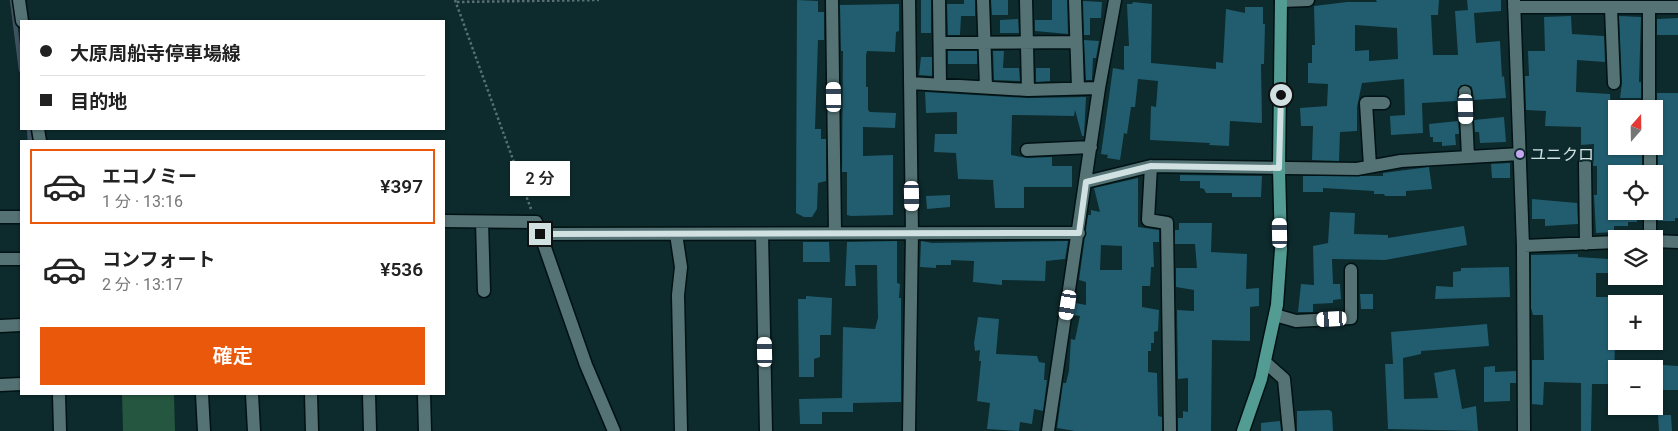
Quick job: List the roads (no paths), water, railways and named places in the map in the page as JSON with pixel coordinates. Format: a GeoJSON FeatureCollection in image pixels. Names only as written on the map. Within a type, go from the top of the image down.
{"type":"FeatureCollection","features":[{"type":"Feature","properties":{"kind":"main road"},"geometry":{"type":"LineString","coordinates":[[1243,431],[1265,362],[1275,314],[1281,249],[1279,168],[1281,1]]}},
{"type":"Feature","properties":{"kind":"street"},"geometry":{"type":"LineString","coordinates":[[19,0],[22,20]]}},
{"type":"Feature","properties":{"kind":"street"},"geometry":{"type":"LineString","coordinates":[[832,0],[835,233]]}},
{"type":"Feature","properties":{"kind":"street"},"geometry":{"type":"LineString","coordinates":[[909,0],[912,233],[909,431]]}},
{"type":"Feature","properties":{"kind":"street"},"geometry":{"type":"LineString","coordinates":[[939,0],[940,84]]}},
{"type":"Feature","properties":{"kind":"street"},"geometry":{"type":"LineString","coordinates":[[983,0],[986,87]]}},
{"type":"Feature","properties":{"kind":"street"},"geometry":{"type":"LineString","coordinates":[[1026,0],[1028,90]]}},
{"type":"Feature","properties":{"kind":"street"},"geometry":{"type":"LineString","coordinates":[[1075,0],[1078,88]]}},
{"type":"Feature","properties":{"kind":"street"},"geometry":{"type":"LineString","coordinates":[[1048,431],[1079,233],[1099,88],[1115,0]]}},
{"type":"Feature","properties":{"kind":"street"},"geometry":{"type":"LineString","coordinates":[[1281,1],[1308,0]]}},
{"type":"Feature","properties":{"kind":"street"},"geometry":{"type":"LineString","coordinates":[[1524,431],[1523,246],[1514,4],[1649,9],[1678,7]]}},
{"type":"Feature","properties":{"kind":"street"},"geometry":{"type":"LineString","coordinates":[[1611,8],[1614,83]]}},
{"type":"Feature","properties":{"kind":"street"},"geometry":{"type":"LineString","coordinates":[[1649,9],[1650,100]]}},
{"type":"Feature","properties":{"kind":"street"},"geometry":{"type":"LineString","coordinates":[[940,43],[1076,42]]}},
{"type":"Feature","properties":{"kind":"street"},"geometry":{"type":"LineString","coordinates":[[910,83],[1028,90],[1099,88]]}},
{"type":"Feature","properties":{"kind":"street"},"geometry":{"type":"LineString","coordinates":[[1465,92],[1468,157]]}},
{"type":"Feature","properties":{"kind":"street"},"geometry":{"type":"LineString","coordinates":[[1370,166],[1366,103],[1384,103]]}},
{"type":"Feature","properties":{"kind":"street"},"geometry":{"type":"LineString","coordinates":[[1027,150],[1091,147]]}},
{"type":"Feature","properties":{"kind":"street"},"geometry":{"type":"LineString","coordinates":[[1086,182],[1151,166],[1358,168],[1401,161],[1520,154]]}},
{"type":"Feature","properties":{"kind":"street"},"geometry":{"type":"LineString","coordinates":[[1585,163],[1586,244]]}},
{"type":"Feature","properties":{"kind":"street"},"geometry":{"type":"LineString","coordinates":[[1151,166],[1148,220],[1167,224],[1170,431]]}},
{"type":"Feature","properties":{"kind":"street"},"geometry":{"type":"LineString","coordinates":[[0,217],[20,217]]}},
{"type":"Feature","properties":{"kind":"street"},"geometry":{"type":"LineString","coordinates":[[445,222],[482,222],[538,228],[676,234],[1079,233]]}},
{"type":"Feature","properties":{"kind":"street"},"geometry":{"type":"LineString","coordinates":[[482,222],[484,291]]}},
{"type":"Feature","properties":{"kind":"street"},"geometry":{"type":"LineString","coordinates":[[538,228],[586,365],[614,431]]}},
{"type":"Feature","properties":{"kind":"street"},"geometry":{"type":"LineString","coordinates":[[676,234],[681,267],[678,295],[681,431]]}},
{"type":"Feature","properties":{"kind":"street"},"geometry":{"type":"LineString","coordinates":[[762,234],[766,431]]}},
{"type":"Feature","properties":{"kind":"street"},"geometry":{"type":"LineString","coordinates":[[1663,241],[1678,242]]}},
{"type":"Feature","properties":{"kind":"street"},"geometry":{"type":"LineString","coordinates":[[1523,246],[1608,243]]}},
{"type":"Feature","properties":{"kind":"street"},"geometry":{"type":"LineString","coordinates":[[0,259],[20,259]]}},
{"type":"Feature","properties":{"kind":"street"},"geometry":{"type":"LineString","coordinates":[[1275,314],[1296,321],[1351,318],[1351,270]]}},
{"type":"Feature","properties":{"kind":"street"},"geometry":{"type":"LineString","coordinates":[[0,326],[20,325]]}},
{"type":"Feature","properties":{"kind":"street"},"geometry":{"type":"LineString","coordinates":[[1265,362],[1284,379],[1289,431]]}},
{"type":"Feature","properties":{"kind":"street"},"geometry":{"type":"LineString","coordinates":[[0,384],[20,384]]}},
{"type":"Feature","properties":{"kind":"street"},"geometry":{"type":"LineString","coordinates":[[59,395],[60,431]]}},
{"type":"Feature","properties":{"kind":"street"},"geometry":{"type":"LineString","coordinates":[[202,395],[204,431]]}},
{"type":"Feature","properties":{"kind":"street"},"geometry":{"type":"LineString","coordinates":[[252,395],[254,431]]}},
{"type":"Feature","properties":{"kind":"street"},"geometry":{"type":"LineString","coordinates":[[311,395],[312,431]]}},
{"type":"Feature","properties":{"kind":"street"},"geometry":{"type":"LineString","coordinates":[[369,395],[370,431]]}},
{"type":"Feature","properties":{"kind":"street"},"geometry":{"type":"LineString","coordinates":[[424,395],[425,431]]}},
{"type":"Feature","properties":{"kind":"waterway"},"geometry":{"type":"LineString","coordinates":[[12,0],[20,62]]}},
{"type":"Feature","properties":{"kind":"waterway"},"geometry":{"type":"LineString","coordinates":[[29,130],[30,140]]}},
{"type":"Feature","properties":{"kind":"place","name":"ユニクロ"},"geometry":{"type":"Point","coordinates":[1520,154]}}]}
